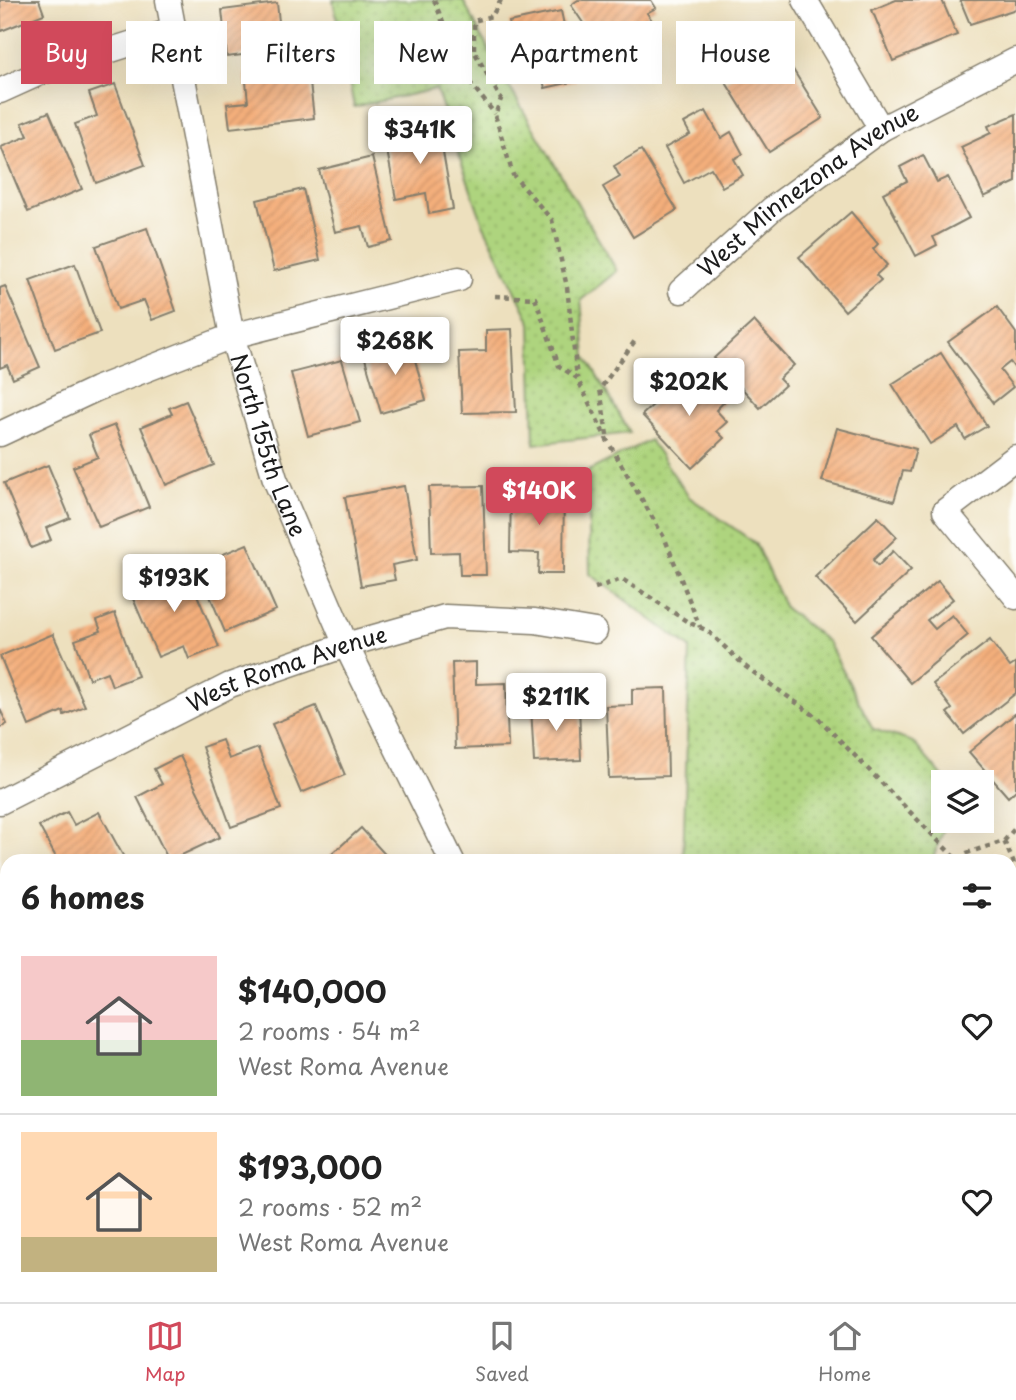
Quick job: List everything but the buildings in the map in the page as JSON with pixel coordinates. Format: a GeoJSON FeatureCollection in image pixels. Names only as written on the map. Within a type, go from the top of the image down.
{"type":"FeatureCollection","features":[{"type":"Feature","properties":{"kind":"street","name":"North 155th Lane"},"geometry":{"type":"LineString","coordinates":[[168,0],[172,21]]}},
{"type":"Feature","properties":{"kind":"street"},"geometry":{"type":"LineString","coordinates":[[805,0],[881,129]]}},
{"type":"Feature","properties":{"kind":"street"},"geometry":{"type":"LineString","coordinates":[[0,91],[42,72],[126,45]]}},
{"type":"Feature","properties":{"kind":"street","name":"West Minnezona Avenue"},"geometry":{"type":"LineString","coordinates":[[681,291],[772,209],[881,129],[1016,60]]}},
{"type":"Feature","properties":{"kind":"street","name":"North 155th Lane"},"geometry":{"type":"LineString","coordinates":[[184,84],[232,336],[275,479],[346,645],[450,854]]}},
{"type":"Feature","properties":{"kind":"street"},"geometry":{"type":"LineString","coordinates":[[0,434],[96,389],[232,336],[458,279]]}},
{"type":"Feature","properties":{"kind":"street"},"geometry":{"type":"LineString","coordinates":[[1016,457],[945,511],[1016,597]]}},
{"type":"Feature","properties":{"kind":"street","name":"West Roma Avenue"},"geometry":{"type":"LineString","coordinates":[[0,802],[230,685],[346,645],[445,617],[535,621],[595,631]]}},
{"type":"Feature","properties":{"kind":"path"},"geometry":{"type":"LineString","coordinates":[[435,0],[464,75],[495,115],[513,175],[552,220],[566,287],[577,378],[607,440],[665,539],[701,628]]}},
{"type":"Feature","properties":{"kind":"path"},"geometry":{"type":"LineString","coordinates":[[495,115],[501,99],[474,51],[474,21],[492,16],[500,0]]}},
{"type":"Feature","properties":{"kind":"path"},"geometry":{"type":"LineString","coordinates":[[495,296],[535,298],[559,366],[577,378]]}},
{"type":"Feature","properties":{"kind":"path"},"geometry":{"type":"LineString","coordinates":[[607,440],[600,389],[637,338]]}},
{"type":"Feature","properties":{"kind":"path"},"geometry":{"type":"LineString","coordinates":[[595,588],[622,579],[708,631],[746,667],[818,718],[953,854]]}},
{"type":"Feature","properties":{"kind":"path"},"geometry":{"type":"LineString","coordinates":[[964,854],[1004,841],[1016,827]]}},
{"type":"Feature","properties":{"kind":"path"},"geometry":{"type":"LineString","coordinates":[[1004,841],[1010,854]]}},
{"type":"Feature","properties":{"kind":"green space"},"geometry":{"type":"Polygon","coordinates":[[[333,0],[463,0],[486,45],[486,84],[508,84],[617,271],[581,300],[586,357],[630,433],[534,444],[531,323],[483,224],[436,89],[354,107],[349,84],[360,84],[360,21],[337,21],[333,0]]]}},
{"type":"Feature","properties":{"kind":"green space"},"geometry":{"type":"Polygon","coordinates":[[[650,440],[689,497],[755,543],[785,608],[828,642],[873,729],[913,742],[937,770],[931,770],[931,833],[942,833],[935,854],[683,854],[690,648],[590,574],[588,471],[650,440]]]}}]}
